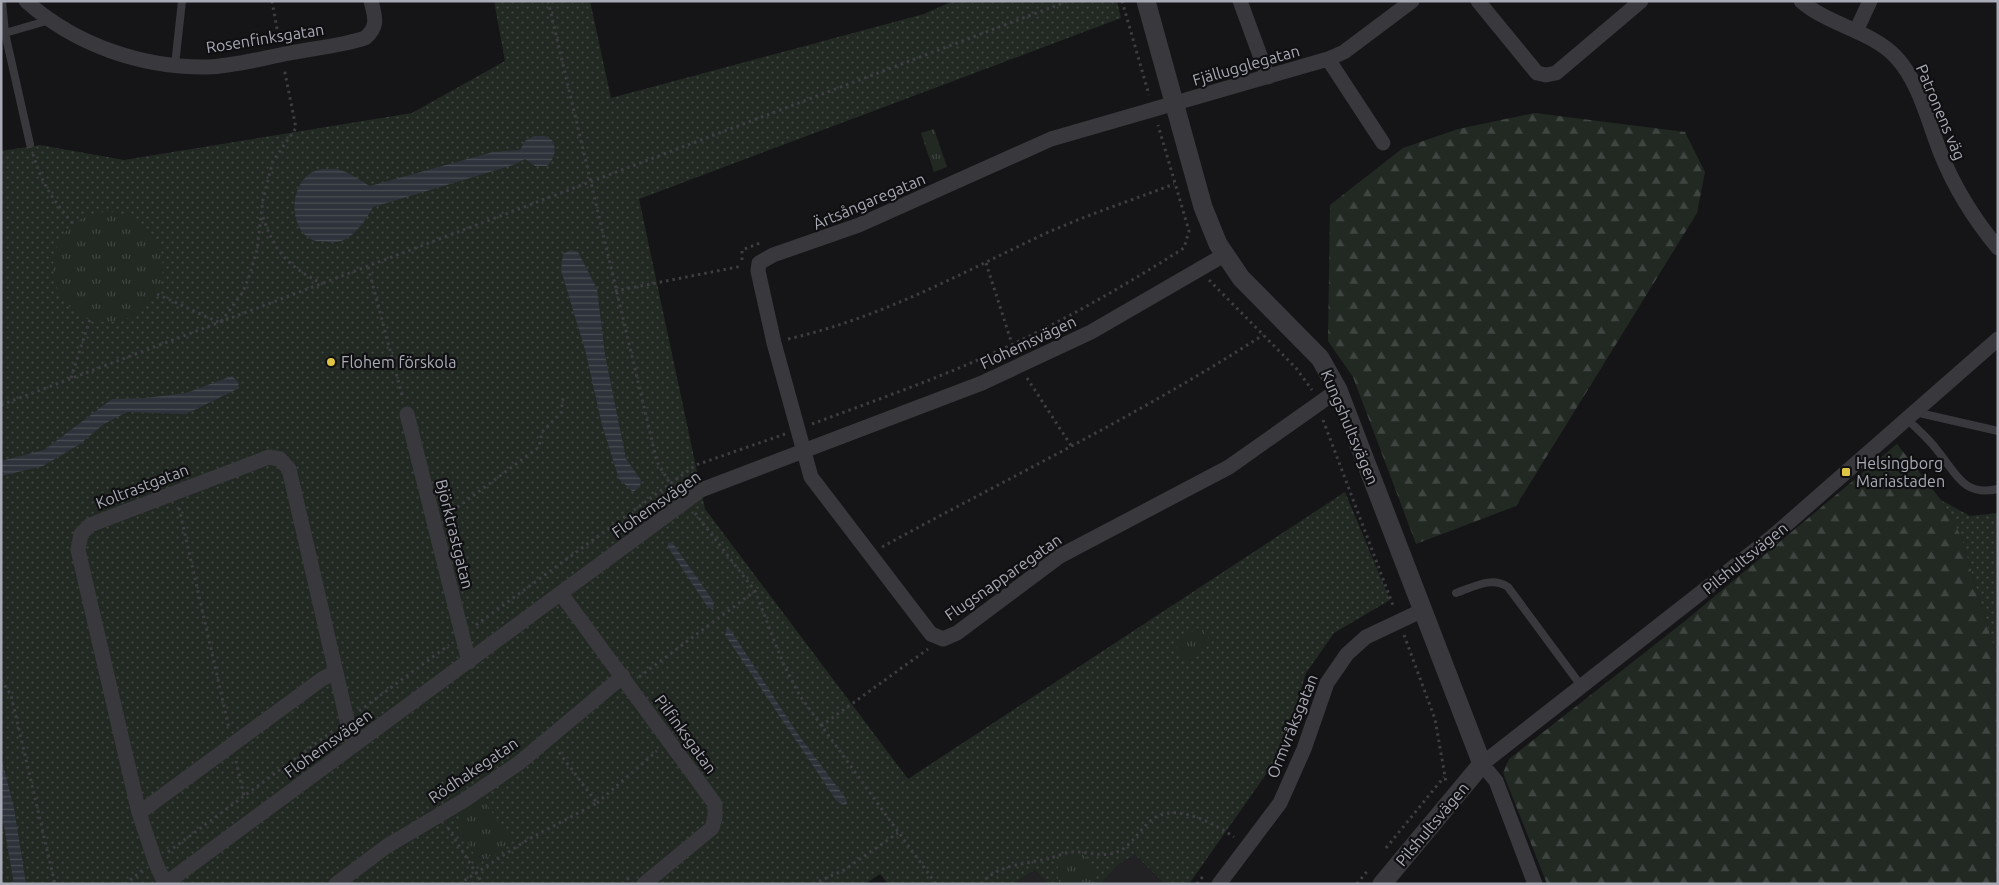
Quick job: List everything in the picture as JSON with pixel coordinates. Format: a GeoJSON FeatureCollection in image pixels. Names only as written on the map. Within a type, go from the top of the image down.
{"type":"FeatureCollection","features":[{"type":"Feature","properties":{"kind":"street","name":"Rosenfinksgatan"},"geometry":{"type":"LineString","coordinates":[[26,1],[50,20],[93,44],[127,57],[175,65],[208,67],[365,38],[374,28],[376,22],[371,1]]}},
{"type":"Feature","properties":{"kind":"street","name":"Kungshultsvägen"},"geometry":{"type":"LineString","coordinates":[[1146,1],[1202,207],[1224,255],[1241,278],[1320,358],[1338,390],[1423,610],[1454,697],[1482,764]]}},
{"type":"Feature","properties":{"kind":"street"},"geometry":{"type":"LineString","coordinates":[[1240,1],[1268,77]]}},
{"type":"Feature","properties":{"kind":"street","name":"Fjällugglegatan"},"geometry":{"type":"LineString","coordinates":[[1173,103],[1328,59],[1344,52],[1412,1]]}},
{"type":"Feature","properties":{"kind":"street"},"geometry":{"type":"LineString","coordinates":[[1478,1],[1537,73],[1546,76],[1556,72],[1641,1]]}},
{"type":"Feature","properties":{"kind":"street","name":"Patronens väg"},"geometry":{"type":"LineString","coordinates":[[1801,1],[1818,14],[1872,39],[1890,52],[1909,76],[1954,184],[1974,217],[1998,248]]}},
{"type":"Feature","properties":{"kind":"street"},"geometry":{"type":"LineString","coordinates":[[1856,31],[1870,1]]}},
{"type":"Feature","properties":{"kind":"street"},"geometry":{"type":"LineString","coordinates":[[1328,59],[1383,143]]}},
{"type":"Feature","properties":{"kind":"street","name":"Ärtsångaregatan"},"geometry":{"type":"LineString","coordinates":[[758,263],[773,255],[859,225],[1028,148],[1173,103]]}},
{"type":"Feature","properties":{"kind":"street","name":"Flohemsvägen"},"geometry":{"type":"LineString","coordinates":[[173,882],[353,746],[562,595],[702,490],[721,481],[982,383],[1091,332],[1224,255]]}},
{"type":"Feature","properties":{"kind":"street"},"geometry":{"type":"LineString","coordinates":[[758,263],[758,271],[774,343],[804,451]]}},
{"type":"Feature","properties":{"kind":"street","name":"Pilshultsvägen"},"geometry":{"type":"LineString","coordinates":[[1382,884],[1482,764],[1772,537],[1998,339]]}},
{"type":"Feature","properties":{"kind":"street","name":"Flugsnapparegatan"},"geometry":{"type":"LineString","coordinates":[[804,451],[811,477],[818,487],[931,634],[943,639],[957,634],[1060,556],[1220,472],[1338,390]]}},
{"type":"Feature","properties":{"kind":"street","name":"Björktrastgatan"},"geometry":{"type":"LineString","coordinates":[[407,414],[469,662]]}},
{"type":"Feature","properties":{"kind":"street","name":"Koltrastgatan"},"geometry":{"type":"LineString","coordinates":[[173,882],[155,861],[139,813],[78,550],[81,534],[90,525],[269,457],[280,459],[289,469],[353,746]]}},
{"type":"Feature","properties":{"kind":"street","name":"Pilfinksgatan"},"geometry":{"type":"LineString","coordinates":[[562,595],[715,804],[715,817],[712,828],[641,877]]}},
{"type":"Feature","properties":{"kind":"street","name":"Ormvråksgatan"},"geometry":{"type":"LineString","coordinates":[[1218,884],[1280,803],[1304,749],[1327,682],[1347,654],[1366,637],[1423,610]]}},
{"type":"Feature","properties":{"kind":"street"},"geometry":{"type":"LineString","coordinates":[[139,813],[322,679],[336,672]]}},
{"type":"Feature","properties":{"kind":"street","name":"Rödhakegatan"},"geometry":{"type":"LineString","coordinates":[[336,884],[387,846],[519,763],[626,680]]}},
{"type":"Feature","properties":{"kind":"street","name":"Pilshultsvägen"},"geometry":{"type":"LineString","coordinates":[[1482,764],[1496,781],[1535,884]]}},
{"type":"Feature","properties":{"kind":"lane"},"geometry":{"type":"LineString","coordinates":[[2,1],[5,33],[30,144]]}},
{"type":"Feature","properties":{"kind":"lane"},"geometry":{"type":"LineString","coordinates":[[175,65],[182,1]]}},
{"type":"Feature","properties":{"kind":"lane"},"geometry":{"type":"LineString","coordinates":[[5,33],[50,20]]}},
{"type":"Feature","properties":{"kind":"lane"},"geometry":{"type":"LineString","coordinates":[[1911,416],[1998,431]]}},
{"type":"Feature","properties":{"kind":"lane"},"geometry":{"type":"LineString","coordinates":[[1911,416],[1950,468],[1966,485],[1982,492],[1998,489]]}},
{"type":"Feature","properties":{"kind":"lane"},"geometry":{"type":"LineString","coordinates":[[1456,593],[1493,580],[1500,581],[1508,587],[1582,687]]}},
{"type":"Feature","properties":{"kind":"path"},"geometry":{"type":"LineString","coordinates":[[548,1],[656,462],[669,484],[710,530],[755,591],[791,681],[821,726],[936,884]]}},
{"type":"Feature","properties":{"kind":"path"},"geometry":{"type":"LineString","coordinates":[[1,406],[1068,1]]}},
{"type":"Feature","properties":{"kind":"path"},"geometry":{"type":"LineString","coordinates":[[220,323],[242,292],[250,274],[263,216],[263,199],[273,161],[296,128]]}},
{"type":"Feature","properties":{"kind":"path"},"geometry":{"type":"LineString","coordinates":[[30,144],[37,170],[52,200],[74,225]]}},
{"type":"Feature","properties":{"kind":"path"},"geometry":{"type":"LineString","coordinates":[[774,343],[829,330],[908,300],[1042,235],[1174,184]]}},
{"type":"Feature","properties":{"kind":"path"},"geometry":{"type":"LineString","coordinates":[[263,216],[270,238],[282,256],[302,273],[323,284]]}},
{"type":"Feature","properties":{"kind":"path"},"geometry":{"type":"LineString","coordinates":[[615,291],[758,263]]}},
{"type":"Feature","properties":{"kind":"path"},"geometry":{"type":"LineString","coordinates":[[986,263],[1012,344]]}},
{"type":"Feature","properties":{"kind":"path"},"geometry":{"type":"LineString","coordinates":[[368,267],[407,414]]}},
{"type":"Feature","properties":{"kind":"path"},"geometry":{"type":"LineString","coordinates":[[1201,268],[1215,288],[1304,377],[1317,405],[1435,719],[1444,777],[1383,852]]}},
{"type":"Feature","properties":{"kind":"path"},"geometry":{"type":"LineString","coordinates":[[157,294],[220,323]]}},
{"type":"Feature","properties":{"kind":"path"},"geometry":{"type":"LineString","coordinates":[[71,379],[90,319]]}},
{"type":"Feature","properties":{"kind":"path"},"geometry":{"type":"LineString","coordinates":[[869,554],[1072,447],[1204,374],[1264,335]]}},
{"type":"Feature","properties":{"kind":"path"},"geometry":{"type":"LineString","coordinates":[[1019,366],[1072,447]]}},
{"type":"Feature","properties":{"kind":"path"},"geometry":{"type":"LineString","coordinates":[[434,524],[539,447],[542,432],[561,412],[563,398]]}},
{"type":"Feature","properties":{"kind":"path"},"geometry":{"type":"LineString","coordinates":[[175,492],[244,796]]}},
{"type":"Feature","properties":{"kind":"path"},"geometry":{"type":"LineString","coordinates":[[626,680],[755,591]]}},
{"type":"Feature","properties":{"kind":"path"},"geometry":{"type":"LineString","coordinates":[[821,726],[943,639]]}},
{"type":"Feature","properties":{"kind":"path"},"geometry":{"type":"LineString","coordinates":[[1,680],[11,695],[55,884]]}},
{"type":"Feature","properties":{"kind":"path"},"geometry":{"type":"LineString","coordinates":[[549,738],[597,803]]}},
{"type":"Feature","properties":{"kind":"path"},"geometry":{"type":"LineString","coordinates":[[654,743],[664,757]]}},
{"type":"Feature","properties":{"kind":"path"},"geometry":{"type":"LineString","coordinates":[[458,884],[474,872],[527,840],[597,803],[659,750]]}},
{"type":"Feature","properties":{"kind":"path"},"geometry":{"type":"LineString","coordinates":[[981,884],[988,875],[1006,867],[1072,852],[1090,855],[1112,854],[1130,845],[1152,820],[1163,814],[1183,814],[1219,827],[1234,837]]}},
{"type":"Feature","properties":{"kind":"path"},"geometry":{"type":"LineString","coordinates":[[439,815],[483,884]]}},
{"type":"Feature","properties":{"kind":"path"},"geometry":{"type":"LineString","coordinates":[[813,884],[844,870],[898,833]]}},
{"type":"Feature","properties":{"kind":"path"},"geometry":{"type":"LineString","coordinates":[[1357,884],[1371,867]]}},
{"type":"Feature","properties":{"kind":"path"},"geometry":{"type":"LineString","coordinates":[[622,884],[641,877]]}},
{"type":"Feature","properties":{"kind":"shaded area"},"geometry":{"type":"Polygon","coordinates":[[[534,136],[544,136],[552,140],[554,154],[547,166],[535,166],[525,159],[513,165],[373,207],[355,232],[349,237],[336,242],[313,240],[304,234],[298,224],[295,213],[295,200],[298,189],[304,179],[313,172],[325,169],[338,169],[370,186],[493,152],[520,150],[525,141],[534,136]]]}},
{"type":"Feature","properties":{"kind":"shaded area"},"geometry":{"type":"Polygon","coordinates":[[[571,250],[578,252],[597,289],[605,355],[626,459],[641,480],[640,487],[633,492],[619,479],[602,425],[586,353],[561,270],[563,254],[571,250]]]}},
{"type":"Feature","properties":{"kind":"shaded area"},"geometry":{"type":"Polygon","coordinates":[[[232,376],[239,383],[237,389],[186,414],[127,412],[104,424],[80,444],[43,466],[1,476],[1,461],[44,450],[112,399],[146,398],[186,393],[232,376]]]}},
{"type":"Feature","properties":{"kind":"shaded area"},"geometry":{"type":"Polygon","coordinates":[[[672,542],[714,602],[713,610],[707,606],[668,547],[668,543],[672,542]]]}},
{"type":"Feature","properties":{"kind":"shaded area"},"geometry":{"type":"Polygon","coordinates":[[[727,628],[730,629],[795,730],[846,799],[847,804],[843,805],[836,800],[725,635],[727,628]]]}},
{"type":"Feature","properties":{"kind":"shaded area"},"geometry":{"type":"Polygon","coordinates":[[[1,757],[14,808],[26,884],[14,884],[1,809],[1,757]]]}},
{"type":"Feature","properties":{"kind":"shaded area"},"geometry":{"type":"Polygon","coordinates":[[[1135,855],[1165,884],[1100,884],[1119,864],[1135,855]]]}},
{"type":"Feature","properties":{"kind":"shaded area"},"geometry":{"type":"Polygon","coordinates":[[[1035,870],[1048,884],[1013,884],[1035,870]]]}},
{"type":"Feature","properties":{"kind":"green space"},"geometry":{"type":"Polygon","coordinates":[[[494,1],[590,1],[611,98],[924,14],[953,1],[1117,1],[1121,18],[639,199],[705,509],[908,779],[1345,492],[1390,600],[1334,633],[1306,673],[1283,750],[1189,884],[1165,884],[1135,855],[1119,864],[1100,884],[1048,884],[1035,870],[1013,884],[888,884],[880,874],[865,884],[1,884],[1,151],[40,145],[124,160],[412,113],[505,61],[494,1]]]}},
{"type":"Feature","properties":{"kind":"green space"},"geometry":{"type":"Polygon","coordinates":[[[1535,113],[1685,132],[1705,172],[1697,213],[1516,506],[1416,544],[1353,377],[1328,341],[1330,205],[1403,148],[1458,129],[1535,113]]]}},
{"type":"Feature","properties":{"kind":"green space"},"geometry":{"type":"Polygon","coordinates":[[[934,129],[947,167],[934,172],[921,133],[934,129]]]}},
{"type":"Feature","properties":{"kind":"green space"},"geometry":{"type":"Polygon","coordinates":[[[108,212],[129,216],[147,228],[159,246],[163,267],[159,288],[147,306],[129,318],[108,322],[87,318],[69,306],[57,288],[53,267],[57,246],[69,228],[87,216],[108,212]]]}},
{"type":"Feature","properties":{"kind":"green space"},"geometry":{"type":"Polygon","coordinates":[[[1897,444],[1941,500],[1961,536],[1998,662],[1998,884],[1547,884],[1503,773],[1509,759],[1685,621],[1897,444]]]}},
{"type":"Feature","properties":{"kind":"green space"},"geometry":{"type":"Polygon","coordinates":[[[1941,500],[1970,516],[1998,513],[1998,662],[1961,536],[1941,500]]]}},
{"type":"Feature","properties":{"kind":"green space"},"geometry":{"type":"Polygon","coordinates":[[[1201,626],[1212,643],[1186,661],[1174,644],[1201,626]]]}},
{"type":"Feature","properties":{"kind":"green space"},"geometry":{"type":"Polygon","coordinates":[[[481,797],[513,841],[479,863],[456,823],[464,818],[460,810],[481,797]]]}},
{"type":"Feature","properties":{"kind":"green space"},"geometry":{"type":"Polygon","coordinates":[[[1077,852],[1087,857],[1093,865],[1094,874],[1091,884],[1060,884],[1057,872],[1062,859],[1077,852]]]}},
{"type":"Feature","properties":{"kind":"place","name":"Flohem förskola"},"geometry":{"type":"Point","coordinates":[331,362]}},
{"type":"Feature","properties":{"kind":"place","name":"Helsingborg Mariastaden"},"geometry":{"type":"Point","coordinates":[1846,472]}}]}
